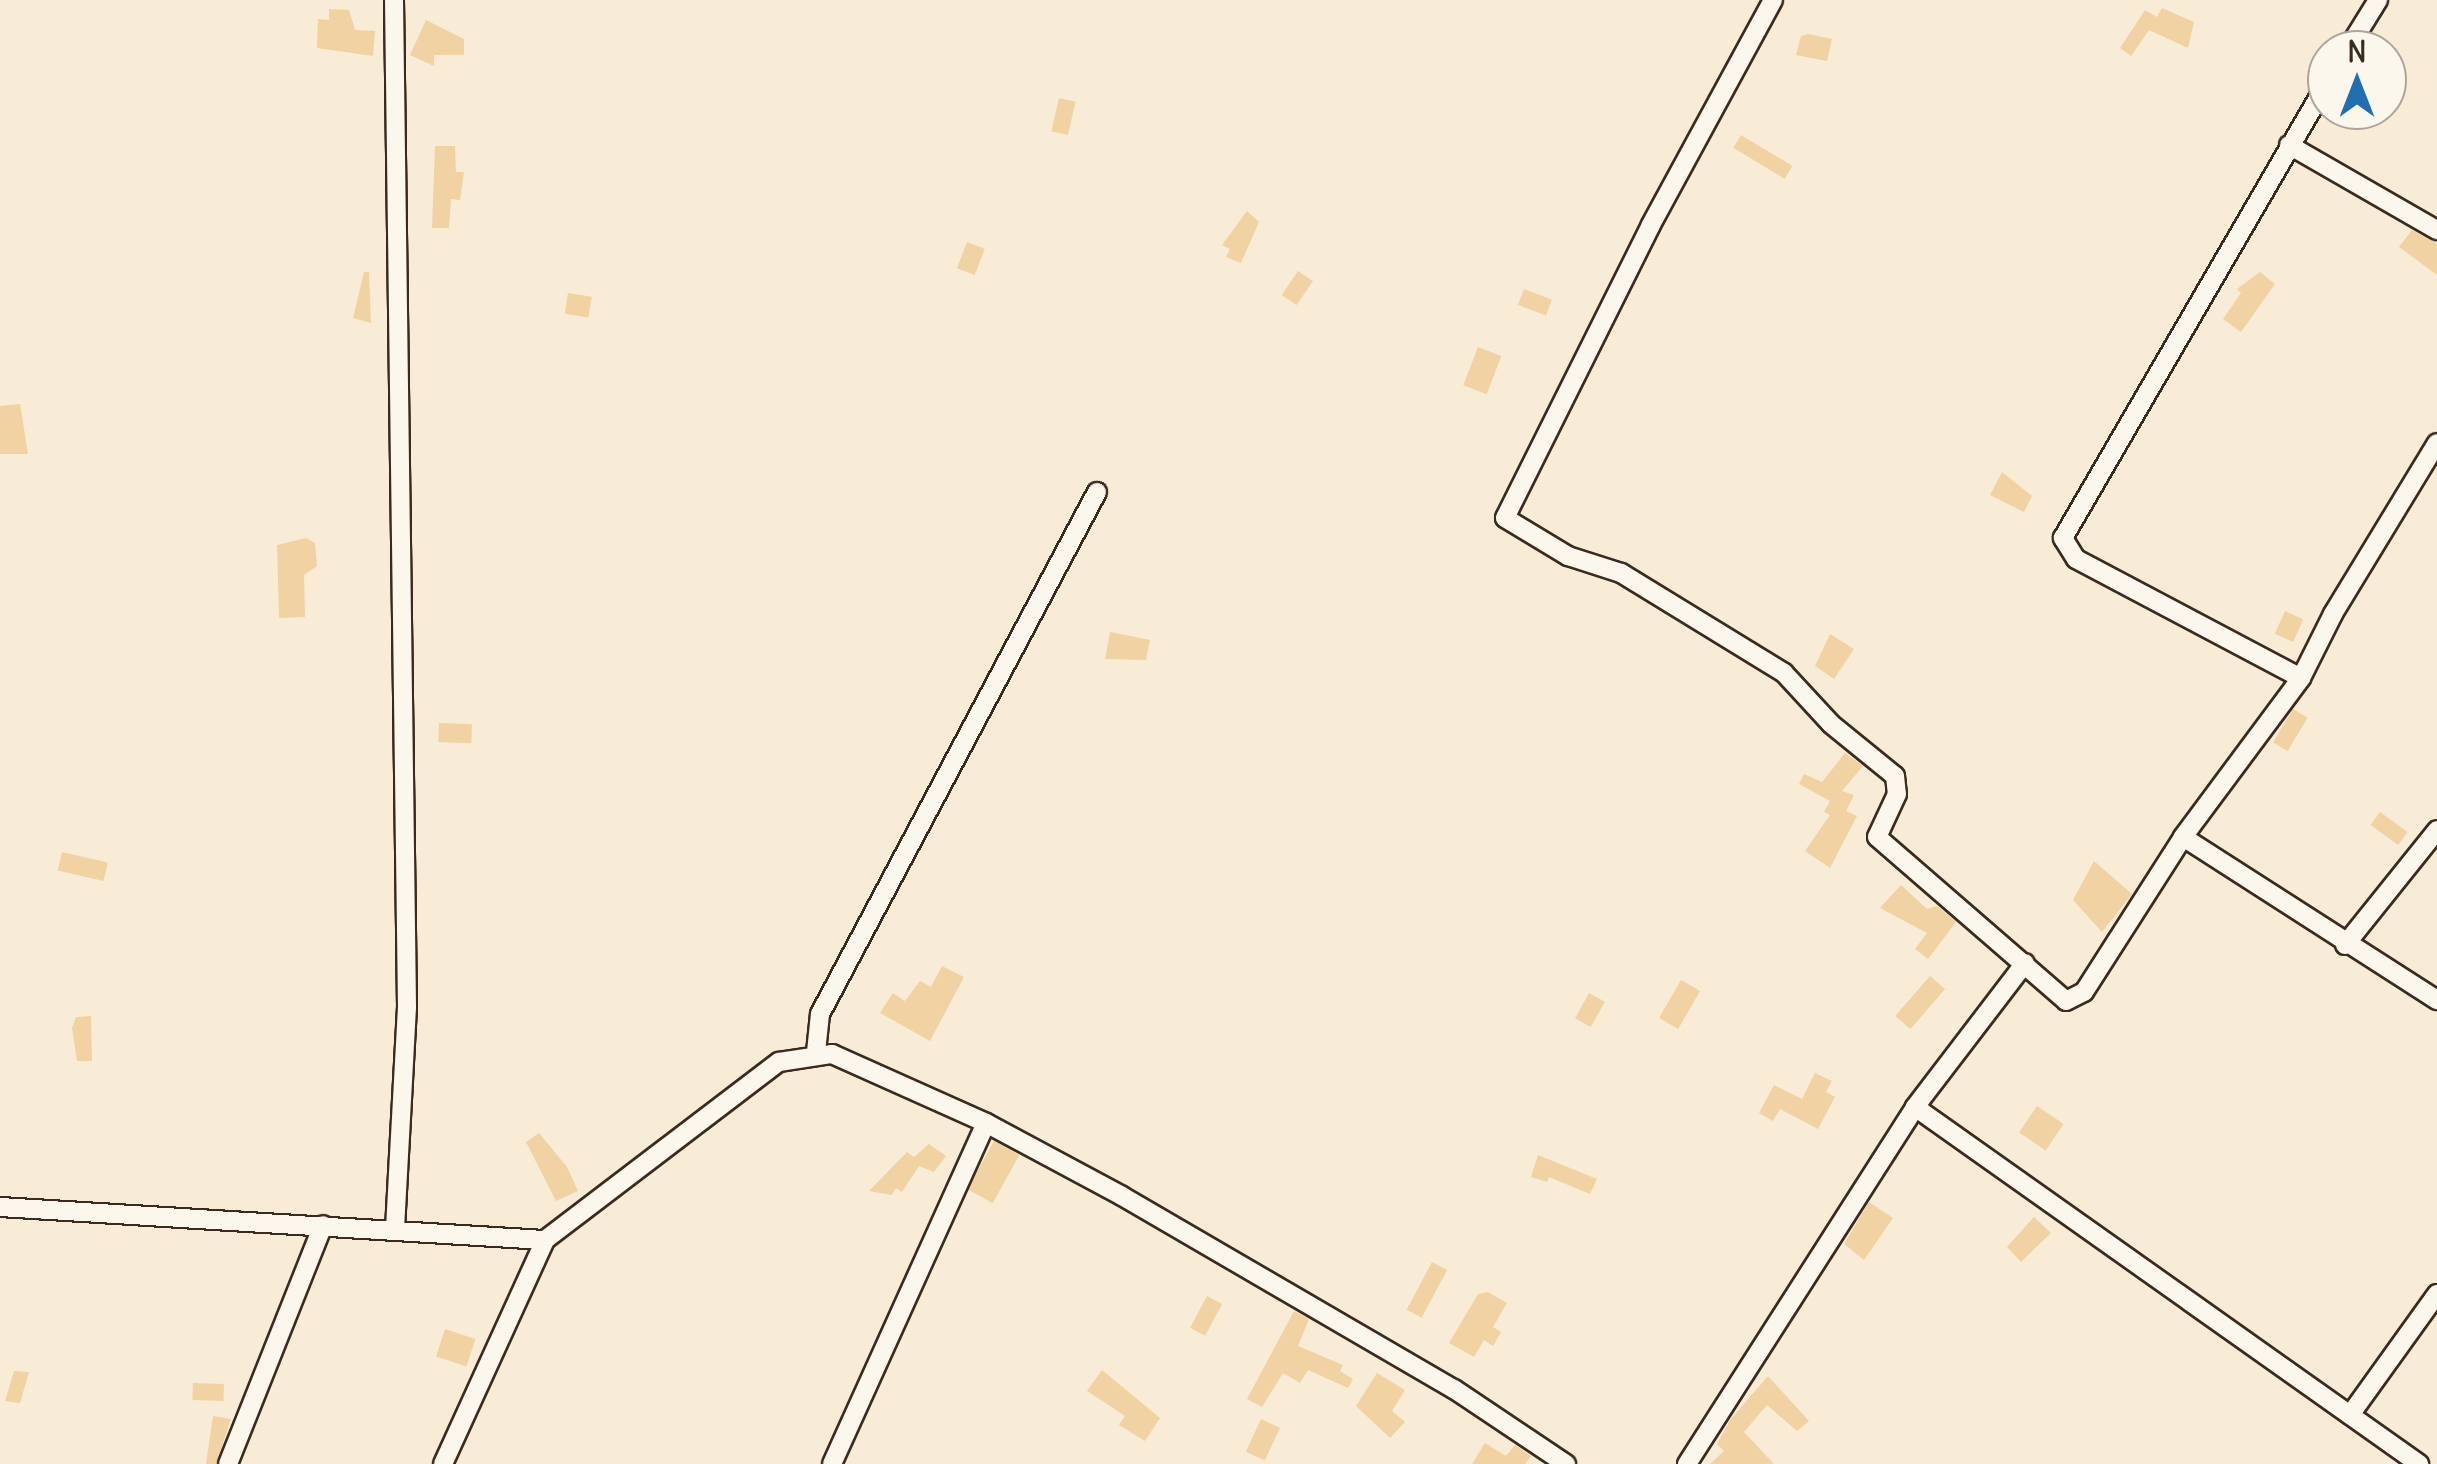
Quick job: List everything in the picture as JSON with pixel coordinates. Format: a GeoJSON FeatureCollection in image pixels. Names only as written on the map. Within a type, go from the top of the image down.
{"type":"FeatureCollection","features":[{"type":"Feature","properties":{"kind":"street"},"geometry":{"type":"LineString","coordinates":[[394,0],[407,1007],[395,1230]]}},
{"type":"Feature","properties":{"kind":"street"},"geometry":{"type":"LineString","coordinates":[[1773,0],[1651,225],[1506,518],[1568,556],[1622,573],[1784,673],[1831,724],[1895,776],[1897,794],[1878,837],[2066,1001],[2084,992],[2182,837],[2301,678],[2437,443]]}},
{"type":"Feature","properties":{"kind":"street"},"geometry":{"type":"LineString","coordinates":[[2359,30],[2378,0]]}},
{"type":"Feature","properties":{"kind":"street"},"geometry":{"type":"LineString","coordinates":[[2301,678],[2076,559],[2064,538],[2307,116]]}},
{"type":"Feature","properties":{"kind":"street"},"geometry":{"type":"LineString","coordinates":[[2289,145],[2437,230]]}},
{"type":"Feature","properties":{"kind":"street"},"geometry":{"type":"LineString","coordinates":[[816,1052],[820,1014],[1097,492]]}},
{"type":"Feature","properties":{"kind":"street"},"geometry":{"type":"LineString","coordinates":[[2344,944],[2437,830]]}},
{"type":"Feature","properties":{"kind":"street"},"geometry":{"type":"LineString","coordinates":[[2182,837],[2437,1000]]}},
{"type":"Feature","properties":{"kind":"street"},"geometry":{"type":"LineString","coordinates":[[1687,1464],[1915,1107],[2025,963]]}},
{"type":"Feature","properties":{"kind":"street"},"geometry":{"type":"LineString","coordinates":[[443,1464],[545,1240],[779,1062],[816,1052],[986,1122],[1454,1388],[1566,1464]]}},
{"type":"Feature","properties":{"kind":"street"},"geometry":{"type":"LineString","coordinates":[[1915,1107],[2419,1464]]}},
{"type":"Feature","properties":{"kind":"street"},"geometry":{"type":"LineString","coordinates":[[832,1464],[986,1122]]}},
{"type":"Feature","properties":{"kind":"street"},"geometry":{"type":"LineString","coordinates":[[0,1207],[545,1240]]}},
{"type":"Feature","properties":{"kind":"street"},"geometry":{"type":"LineString","coordinates":[[228,1464],[323,1225]]}},
{"type":"Feature","properties":{"kind":"street"},"geometry":{"type":"LineString","coordinates":[[2350,1416],[2437,1294]]}},
{"type":"Feature","properties":{"kind":"building"},"geometry":{"type":"Polygon","coordinates":[[[2162,8],[2194,22],[2188,48],[2149,30],[2131,56],[2120,48],[2145,10],[2157,17],[2162,8]]]}},
{"type":"Feature","properties":{"kind":"building"},"geometry":{"type":"Polygon","coordinates":[[[329,9],[349,10],[355,30],[375,31],[373,56],[317,48],[318,19],[329,20],[329,9]]]}},
{"type":"Feature","properties":{"kind":"building"},"geometry":{"type":"Polygon","coordinates":[[[426,20],[464,39],[464,55],[434,55],[434,66],[410,55],[426,20]]]}},
{"type":"Feature","properties":{"kind":"building"},"geometry":{"type":"Polygon","coordinates":[[[1801,36],[1832,39],[1827,61],[1796,55],[1801,36]]]}},
{"type":"Feature","properties":{"kind":"building"},"geometry":{"type":"Polygon","coordinates":[[[1059,98],[1076,102],[1068,135],[1051,131],[1059,98]]]}},
{"type":"Feature","properties":{"kind":"building"},"geometry":{"type":"Polygon","coordinates":[[[1741,135],[1792,166],[1785,179],[1733,148],[1741,135]]]}},
{"type":"Feature","properties":{"kind":"building"},"geometry":{"type":"Polygon","coordinates":[[[435,146],[455,146],[456,172],[464,172],[460,200],[451,199],[449,228],[432,228],[435,146]]]}},
{"type":"Feature","properties":{"kind":"building"},"geometry":{"type":"Polygon","coordinates":[[[1247,211],[1259,222],[1241,263],[1226,257],[1230,249],[1222,245],[1247,211]]]}},
{"type":"Feature","properties":{"kind":"building"},"geometry":{"type":"Polygon","coordinates":[[[2412,230],[2437,244],[2437,275],[2399,247],[2412,230]]]}},
{"type":"Feature","properties":{"kind":"building"},"geometry":{"type":"Polygon","coordinates":[[[967,242],[985,249],[975,275],[957,268],[967,242]]]}},
{"type":"Feature","properties":{"kind":"building"},"geometry":{"type":"Polygon","coordinates":[[[1298,271],[1313,281],[1297,305],[1282,295],[1298,271]]]}},
{"type":"Feature","properties":{"kind":"building"},"geometry":{"type":"Polygon","coordinates":[[[364,272],[369,272],[371,323],[353,318],[364,272]]]}},
{"type":"Feature","properties":{"kind":"building"},"geometry":{"type":"Polygon","coordinates":[[[2260,272],[2275,284],[2241,332],[2223,319],[2241,293],[2237,289],[2260,272]]]}},
{"type":"Feature","properties":{"kind":"building"},"geometry":{"type":"Polygon","coordinates":[[[1524,289],[1552,300],[1546,316],[1518,305],[1524,289]]]}},
{"type":"Feature","properties":{"kind":"building"},"geometry":{"type":"Polygon","coordinates":[[[568,293],[592,297],[588,317],[565,314],[568,293]]]}},
{"type":"Feature","properties":{"kind":"building"},"geometry":{"type":"Polygon","coordinates":[[[1478,347],[1501,356],[1487,394],[1463,385],[1478,347]]]}},
{"type":"Feature","properties":{"kind":"building"},"geometry":{"type":"Polygon","coordinates":[[[20,404],[28,454],[0,454],[0,406],[20,404]]]}},
{"type":"Feature","properties":{"kind":"building"},"geometry":{"type":"Polygon","coordinates":[[[2002,472],[2032,496],[2024,512],[1990,495],[2002,472]]]}},
{"type":"Feature","properties":{"kind":"building"},"geometry":{"type":"Polygon","coordinates":[[[306,538],[315,543],[317,566],[304,575],[305,617],[279,618],[277,545],[306,538]]]}},
{"type":"Feature","properties":{"kind":"building"},"geometry":{"type":"Polygon","coordinates":[[[2285,611],[2303,619],[2293,642],[2275,634],[2285,611]]]}},
{"type":"Feature","properties":{"kind":"building"},"geometry":{"type":"Polygon","coordinates":[[[1110,632],[1150,640],[1146,660],[1105,659],[1110,632]]]}},
{"type":"Feature","properties":{"kind":"building"},"geometry":{"type":"Polygon","coordinates":[[[1830,634],[1854,649],[1834,679],[1815,666],[1830,634]]]}},
{"type":"Feature","properties":{"kind":"building"},"geometry":{"type":"Polygon","coordinates":[[[2293,709],[2308,718],[2287,751],[2273,742],[2293,709]]]}},
{"type":"Feature","properties":{"kind":"building"},"geometry":{"type":"Polygon","coordinates":[[[439,723],[472,724],[471,743],[438,742],[439,723]]]}},
{"type":"Feature","properties":{"kind":"building"},"geometry":{"type":"Polygon","coordinates":[[[1845,753],[1863,766],[1842,791],[1854,795],[1846,811],[1857,816],[1830,868],[1805,851],[1830,815],[1824,812],[1830,801],[1799,784],[1804,774],[1822,782],[1845,753]]]}},
{"type":"Feature","properties":{"kind":"building"},"geometry":{"type":"Polygon","coordinates":[[[2380,812],[2408,832],[2398,845],[2371,825],[2380,812]]]}},
{"type":"Feature","properties":{"kind":"building"},"geometry":{"type":"Polygon","coordinates":[[[62,852],[108,863],[104,881],[58,871],[62,852]]]}},
{"type":"Feature","properties":{"kind":"building"},"geometry":{"type":"Polygon","coordinates":[[[2094,861],[2132,894],[2102,932],[2073,900],[2094,861]]]}},
{"type":"Feature","properties":{"kind":"building"},"geometry":{"type":"Polygon","coordinates":[[[1901,885],[1927,909],[1937,906],[1956,922],[1928,959],[1915,949],[1927,933],[1880,908],[1901,885]]]}},
{"type":"Feature","properties":{"kind":"building"},"geometry":{"type":"Polygon","coordinates":[[[942,966],[964,977],[930,1041],[880,1013],[893,993],[905,1001],[920,981],[931,987],[942,966]]]}},
{"type":"Feature","properties":{"kind":"building"},"geometry":{"type":"Polygon","coordinates":[[[1930,976],[1945,989],[1910,1029],[1895,1016],[1930,976]]]}},
{"type":"Feature","properties":{"kind":"building"},"geometry":{"type":"Polygon","coordinates":[[[1681,980],[1700,991],[1678,1029],[1659,1018],[1681,980]]]}},
{"type":"Feature","properties":{"kind":"building"},"geometry":{"type":"Polygon","coordinates":[[[1589,993],[1605,1002],[1591,1027],[1575,1018],[1589,993]]]}},
{"type":"Feature","properties":{"kind":"building"},"geometry":{"type":"Polygon","coordinates":[[[91,1016],[92,1061],[77,1061],[72,1028],[76,1017],[91,1016]]]}},
{"type":"Feature","properties":{"kind":"building"},"geometry":{"type":"Polygon","coordinates":[[[1815,1073],[1832,1081],[1826,1092],[1835,1097],[1818,1129],[1780,1109],[1773,1121],[1759,1113],[1774,1085],[1802,1099],[1815,1073]]]}},
{"type":"Feature","properties":{"kind":"building"},"geometry":{"type":"Polygon","coordinates":[[[2037,1106],[2064,1124],[2046,1150],[2019,1133],[2037,1106]]]}},
{"type":"Feature","properties":{"kind":"building"},"geometry":{"type":"Polygon","coordinates":[[[539,1133],[567,1167],[578,1191],[556,1201],[526,1142],[539,1133]]]}},
{"type":"Feature","properties":{"kind":"building"},"geometry":{"type":"Polygon","coordinates":[[[994,1141],[1019,1155],[993,1203],[967,1189],[994,1141]]]}},
{"type":"Feature","properties":{"kind":"building"},"geometry":{"type":"Polygon","coordinates":[[[929,1144],[946,1156],[934,1172],[919,1166],[902,1192],[896,1188],[891,1195],[869,1191],[907,1152],[914,1157],[929,1144]]]}},
{"type":"Feature","properties":{"kind":"building"},"geometry":{"type":"Polygon","coordinates":[[[1538,1155],[1597,1179],[1590,1194],[1549,1177],[1547,1182],[1531,1177],[1538,1155]]]}},
{"type":"Feature","properties":{"kind":"building"},"geometry":{"type":"Polygon","coordinates":[[[1869,1202],[1893,1218],[1864,1260],[1844,1244],[1869,1202]]]}},
{"type":"Feature","properties":{"kind":"building"},"geometry":{"type":"Polygon","coordinates":[[[2034,1217],[2051,1233],[2021,1262],[2007,1247],[2034,1217]]]}},
{"type":"Feature","properties":{"kind":"building"},"geometry":{"type":"Polygon","coordinates":[[[1432,1262],[1447,1270],[1422,1318],[1407,1310],[1432,1262]]]}},
{"type":"Feature","properties":{"kind":"building"},"geometry":{"type":"Polygon","coordinates":[[[1488,1292],[1507,1303],[1493,1327],[1501,1332],[1493,1346],[1484,1340],[1474,1357],[1449,1343],[1478,1294],[1488,1292]]]}},
{"type":"Feature","properties":{"kind":"building"},"geometry":{"type":"Polygon","coordinates":[[[1207,1296],[1222,1304],[1205,1336],[1190,1328],[1207,1296]]]}},
{"type":"Feature","properties":{"kind":"building"},"geometry":{"type":"Polygon","coordinates":[[[1294,1311],[1309,1319],[1298,1346],[1343,1365],[1340,1371],[1353,1379],[1348,1388],[1308,1370],[1300,1383],[1283,1373],[1262,1407],[1247,1399],[1294,1311]]]}},
{"type":"Feature","properties":{"kind":"building"},"geometry":{"type":"Polygon","coordinates":[[[445,1329],[475,1339],[466,1366],[436,1357],[445,1329]]]}},
{"type":"Feature","properties":{"kind":"building"},"geometry":{"type":"Polygon","coordinates":[[[1102,1370],[1160,1418],[1145,1441],[1119,1425],[1125,1416],[1087,1391],[1102,1370]]]}},
{"type":"Feature","properties":{"kind":"building"},"geometry":{"type":"Polygon","coordinates":[[[14,1371],[29,1372],[20,1403],[5,1401],[14,1371]]]}},
{"type":"Feature","properties":{"kind":"building"},"geometry":{"type":"Polygon","coordinates":[[[1377,1373],[1405,1390],[1392,1411],[1405,1422],[1390,1438],[1356,1406],[1377,1373]]]}},
{"type":"Feature","properties":{"kind":"building"},"geometry":{"type":"Polygon","coordinates":[[[1768,1376],[1809,1421],[1797,1431],[1767,1405],[1744,1432],[1774,1464],[1710,1464],[1724,1451],[1717,1444],[1730,1420],[1768,1376]]]}},
{"type":"Feature","properties":{"kind":"building"},"geometry":{"type":"Polygon","coordinates":[[[193,1383],[224,1384],[223,1401],[192,1400],[193,1383]]]}},
{"type":"Feature","properties":{"kind":"building"},"geometry":{"type":"Polygon","coordinates":[[[213,1416],[231,1419],[216,1464],[206,1464],[213,1416]]]}},
{"type":"Feature","properties":{"kind":"building"},"geometry":{"type":"Polygon","coordinates":[[[1261,1419],[1280,1428],[1265,1461],[1246,1452],[1261,1419]]]}},
{"type":"Feature","properties":{"kind":"building"},"geometry":{"type":"Polygon","coordinates":[[[1485,1443],[1506,1456],[1515,1445],[1531,1456],[1525,1464],[1472,1464],[1485,1443]]]}}]}
